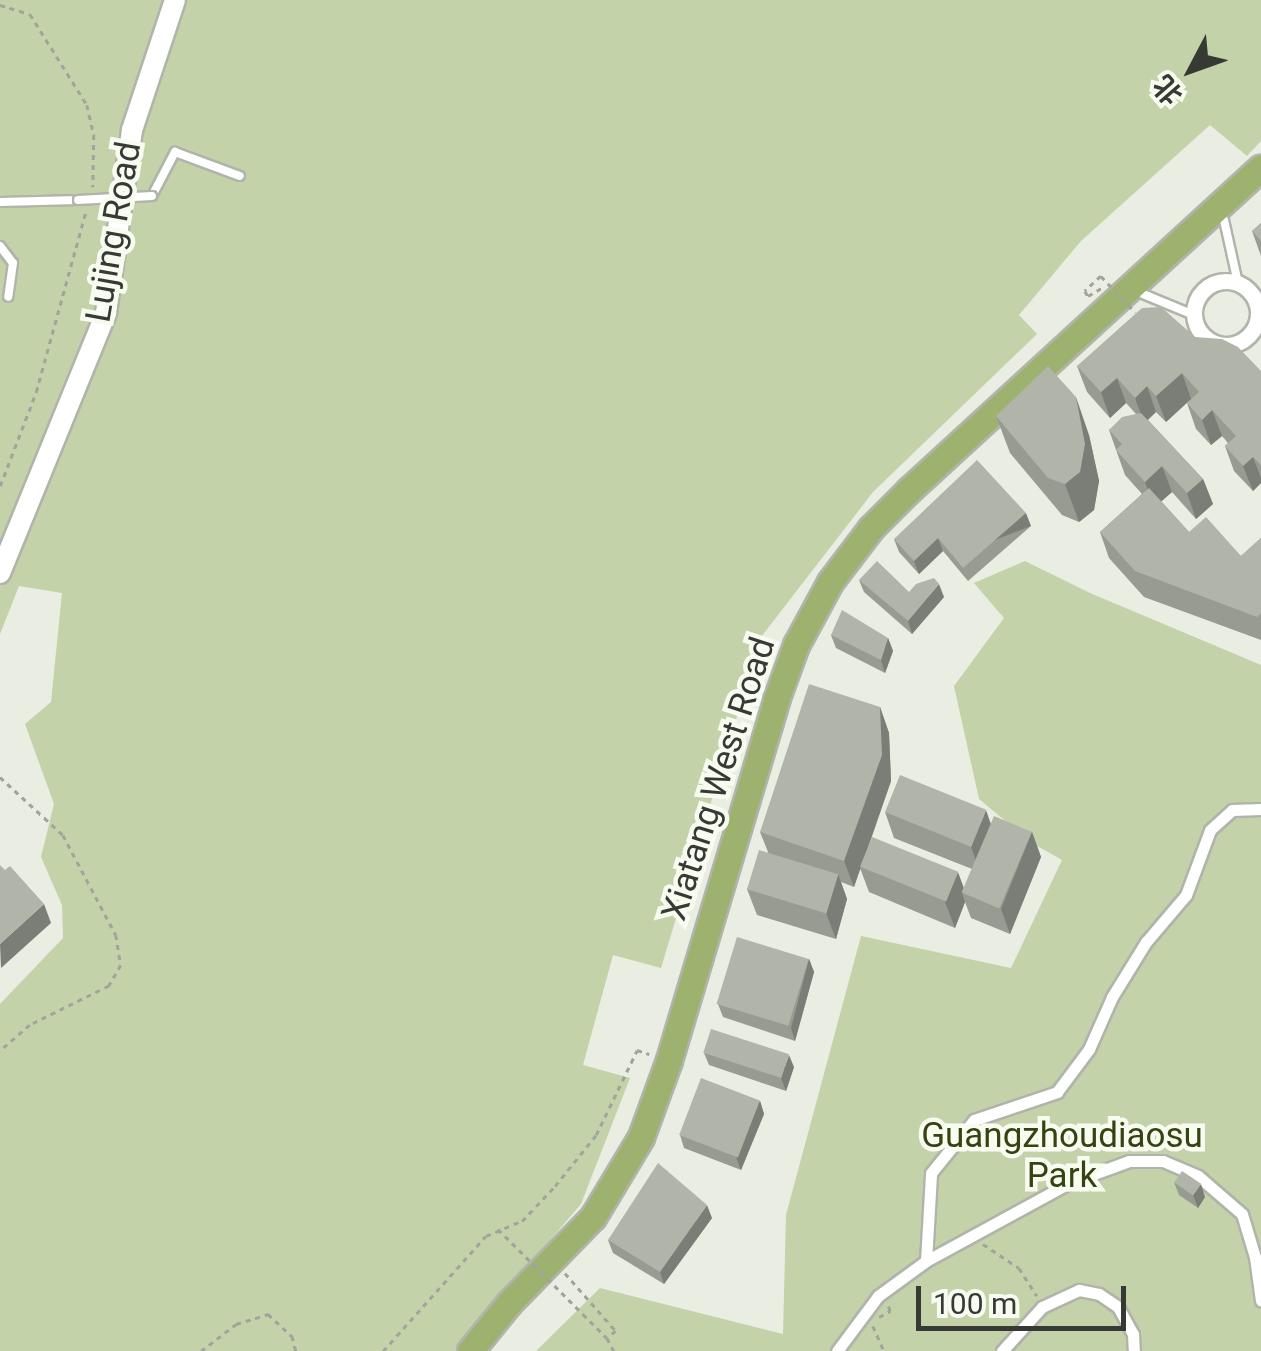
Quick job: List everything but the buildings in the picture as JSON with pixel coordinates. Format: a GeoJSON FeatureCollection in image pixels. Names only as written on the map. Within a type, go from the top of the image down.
{"type":"FeatureCollection","features":[{"type":"Feature","properties":{"kind":"highway","name":"Xiatang West Road"},"geometry":{"type":"LineString","coordinates":[[470,1351],[604,1202],[641,1137],[669,1060],[776,700],[796,646],[830,582],[871,528],[931,468],[1261,168]]}},
{"type":"Feature","properties":{"kind":"highway","name":"Xiatang West Road"},"geometry":{"type":"LineString","coordinates":[[490,1351],[617,1208],[658,1137],[801,676],[840,595],[878,542],[920,498],[1153,298],[1224,220],[1261,186]]}},
{"type":"Feature","properties":{"kind":"street","name":"Lujing Road"},"geometry":{"type":"LineString","coordinates":[[0,573],[106,312],[132,130],[175,0]]}},
{"type":"Feature","properties":{"kind":"street"},"geometry":{"type":"LineString","coordinates":[[1228,280],[1238,282],[1254,296],[1258,306],[1255,342],[1231,345],[1210,341],[1196,326],[1194,315],[1207,286],[1228,280]]}},
{"type":"Feature","properties":{"kind":"street"},"geometry":{"type":"LineString","coordinates":[[926,1260],[931,1173],[974,1120],[1057,1092],[1089,1049],[1112,997],[1146,942],[1186,895],[1210,830],[1232,810],[1261,808]]}},
{"type":"Feature","properties":{"kind":"street"},"geometry":{"type":"LineString","coordinates":[[837,1351],[878,1296],[926,1260],[1068,1183],[1129,1162],[1163,1161],[1198,1176],[1242,1214],[1255,1257],[1261,1302]]}},
{"type":"Feature","properties":{"kind":"street"},"geometry":{"type":"LineString","coordinates":[[1002,1351],[1042,1306],[1079,1290],[1099,1294],[1118,1308],[1133,1334],[1134,1351]]}},
{"type":"Feature","properties":{"kind":"lane"},"geometry":{"type":"LineString","coordinates":[[0,202],[152,196],[175,152],[240,176]]}},
{"type":"Feature","properties":{"kind":"lane"},"geometry":{"type":"LineString","coordinates":[[1224,220],[1238,282]]}},
{"type":"Feature","properties":{"kind":"lane"},"geometry":{"type":"LineString","coordinates":[[0,246],[14,262],[8,297]]}},
{"type":"Feature","properties":{"kind":"lane"},"geometry":{"type":"LineString","coordinates":[[1153,298],[1194,315]]}},
{"type":"Feature","properties":{"kind":"path"},"geometry":{"type":"LineString","coordinates":[[0,5],[30,14],[87,106],[94,135],[91,186],[102,188]]}},
{"type":"Feature","properties":{"kind":"path"},"geometry":{"type":"LineString","coordinates":[[0,486],[36,392],[86,210]]}},
{"type":"Feature","properties":{"kind":"path"},"geometry":{"type":"LineString","coordinates":[[1101,285],[1088,296],[1084,291],[1100,276],[1143,321]]}},
{"type":"Feature","properties":{"kind":"path"},"geometry":{"type":"LineString","coordinates":[[1134,324],[1153,298]]}},
{"type":"Feature","properties":{"kind":"path"},"geometry":{"type":"LineString","coordinates":[[0,777],[63,835],[116,935],[121,964],[109,986],[30,1025],[0,1051]]}},
{"type":"Feature","properties":{"kind":"path"},"geometry":{"type":"LineString","coordinates":[[383,1351],[446,1276],[498,1229],[522,1220],[596,1135],[637,1050],[669,1060]]}},
{"type":"Feature","properties":{"kind":"path"},"geometry":{"type":"LineString","coordinates":[[498,1229],[606,1338],[614,1351]]}},
{"type":"Feature","properties":{"kind":"path"},"geometry":{"type":"LineString","coordinates":[[970,1238],[1020,1268],[1042,1306]]}},
{"type":"Feature","properties":{"kind":"path"},"geometry":{"type":"LineString","coordinates":[[562,1270],[616,1331],[606,1338]]}},
{"type":"Feature","properties":{"kind":"path"},"geometry":{"type":"LineString","coordinates":[[884,1351],[873,1332],[873,1320],[890,1311],[885,1298],[898,1289],[894,1284]]}},
{"type":"Feature","properties":{"kind":"path"},"geometry":{"type":"LineString","coordinates":[[200,1351],[236,1324],[268,1314],[292,1336],[296,1351]]}},
{"type":"Feature","properties":{"kind":"green space"},"geometry":{"type":"Polygon","coordinates":[[[0,0],[1261,0],[1261,141],[1247,156],[1210,125],[1081,241],[1019,315],[1037,334],[873,492],[761,637],[661,968],[613,955],[583,1065],[630,1078],[581,1204],[456,1351],[0,1351],[0,1004],[63,938],[62,905],[41,857],[54,804],[25,724],[51,702],[62,593],[19,586],[0,634],[0,0]]]}},
{"type":"Feature","properties":{"kind":"green space","name":"Guangzhoudiaosu Park"},"geometry":{"type":"Polygon","coordinates":[[[1025,561],[1090,593],[1261,665],[1261,1351],[536,1351],[600,1288],[783,1334],[786,1215],[861,936],[1011,968],[1062,860],[1032,843],[979,799],[954,686],[1004,618],[974,583],[1025,561]]]}}]}
